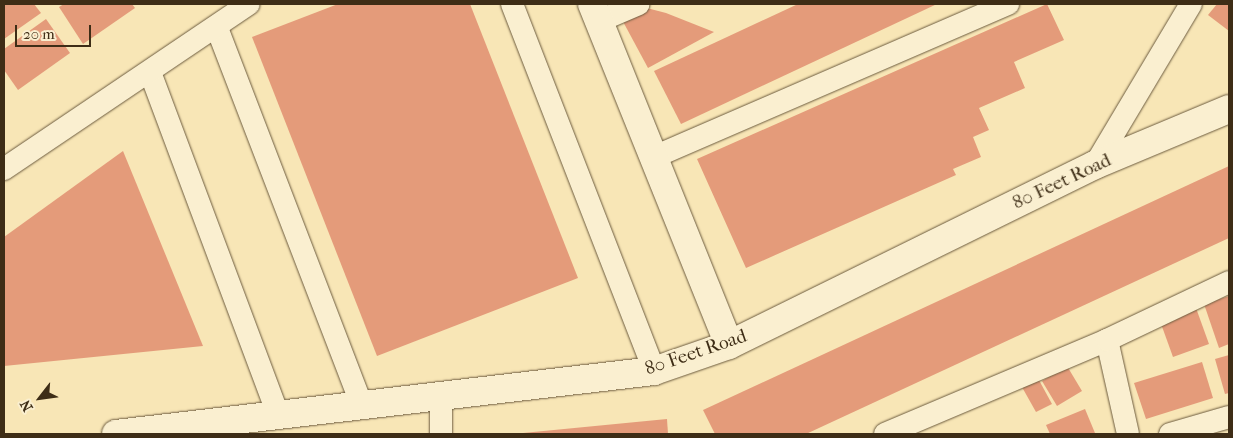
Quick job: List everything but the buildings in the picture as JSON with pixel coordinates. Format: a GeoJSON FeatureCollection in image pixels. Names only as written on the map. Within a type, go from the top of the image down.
{"type":"FeatureCollection","features":[{"type":"Feature","properties":{"kind":"street"},"geometry":{"type":"LineString","coordinates":[[4,169],[217,28],[249,4]]}},
{"type":"Feature","properties":{"kind":"street"},"geometry":{"type":"LineString","coordinates":[[512,4],[654,371]]}},
{"type":"Feature","properties":{"kind":"street"},"geometry":{"type":"LineString","coordinates":[[640,4],[596,12],[729,345]]}},
{"type":"Feature","properties":{"kind":"street"},"geometry":{"type":"LineString","coordinates":[[654,157],[1008,4]]}},
{"type":"Feature","properties":{"kind":"street"},"geometry":{"type":"LineString","coordinates":[[1095,165],[1191,4]]}},
{"type":"Feature","properties":{"kind":"street"},"geometry":{"type":"LineString","coordinates":[[217,28],[362,406]]}},
{"type":"Feature","properties":{"kind":"street"},"geometry":{"type":"LineString","coordinates":[[150,72],[278,415]]}},
{"type":"Feature","properties":{"kind":"street","name":"80 Feet Road"},"geometry":{"type":"LineString","coordinates":[[116,434],[654,371],[729,345],[1095,165],[1229,109]]}},
{"type":"Feature","properties":{"kind":"street"},"geometry":{"type":"LineString","coordinates":[[885,434],[915,429],[1229,282]]}},
{"type":"Feature","properties":{"kind":"street"},"geometry":{"type":"LineString","coordinates":[[1107,340],[1128,434]]}},
{"type":"Feature","properties":{"kind":"street"},"geometry":{"type":"LineString","coordinates":[[441,396],[441,434]]}},
{"type":"Feature","properties":{"kind":"street"},"geometry":{"type":"LineString","coordinates":[[1170,434],[1229,417]]}}]}
